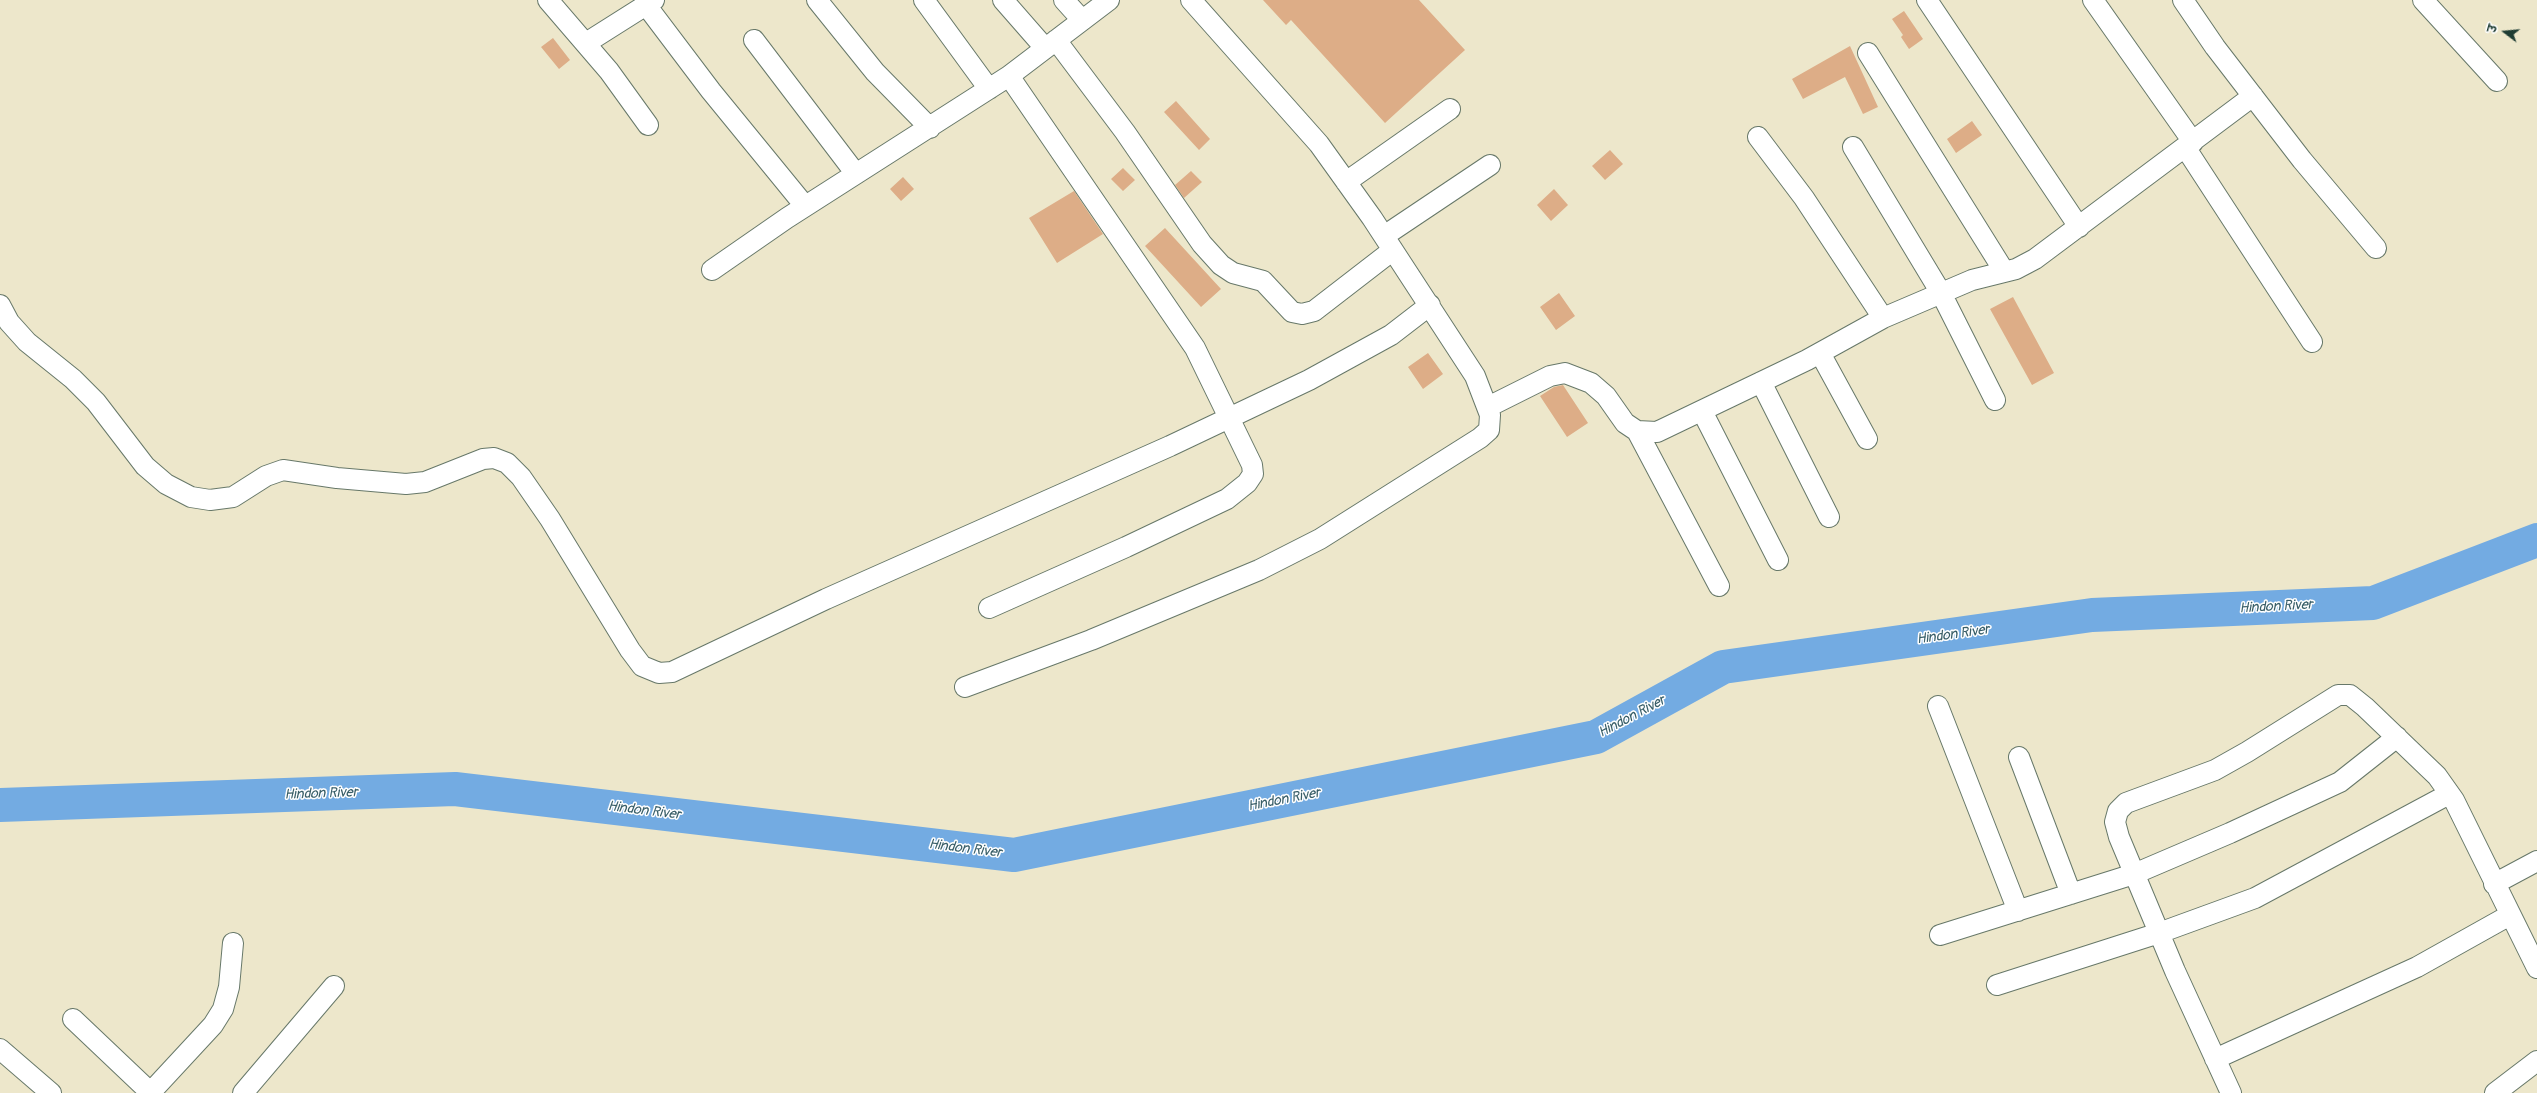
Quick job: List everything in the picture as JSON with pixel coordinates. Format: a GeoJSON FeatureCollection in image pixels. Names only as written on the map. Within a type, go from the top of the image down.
{"type":"FeatureCollection","features":[{"type":"Feature","properties":{"kind":"street"},"geometry":{"type":"LineString","coordinates":[[548,0],[586,43],[648,125]]}},
{"type":"Feature","properties":{"kind":"street"},"geometry":{"type":"LineString","coordinates":[[817,0],[875,72],[930,128]]}},
{"type":"Feature","properties":{"kind":"street"},"geometry":{"type":"LineString","coordinates":[[924,0],[989,89]]}},
{"type":"Feature","properties":{"kind":"street"},"geometry":{"type":"LineString","coordinates":[[1003,0],[1051,44],[1125,132],[1202,244],[1221,265],[1233,273],[1263,281],[1292,312],[1302,314],[1314,311],[1389,243],[1490,165]]}},
{"type":"Feature","properties":{"kind":"street"},"geometry":{"type":"LineString","coordinates":[[1064,0],[1082,20]]}},
{"type":"Feature","properties":{"kind":"street"},"geometry":{"type":"LineString","coordinates":[[712,270],[805,206],[930,128],[1009,76],[1109,0]]}},
{"type":"Feature","properties":{"kind":"street"},"geometry":{"type":"LineString","coordinates":[[965,687],[1189,601],[1320,539],[1480,438],[1489,430],[1490,415],[1488,407],[1475,376],[1389,243],[1319,144],[1191,0]]}},
{"type":"Feature","properties":{"kind":"street"},"geometry":{"type":"LineString","coordinates":[[2093,0],[2189,145],[2312,342]]}},
{"type":"Feature","properties":{"kind":"street"},"geometry":{"type":"LineString","coordinates":[[2183,0],[2302,160],[2376,248]]}},
{"type":"Feature","properties":{"kind":"street"},"geometry":{"type":"LineString","coordinates":[[2423,0],[2497,81]]}},
{"type":"Feature","properties":{"kind":"street"},"geometry":{"type":"LineString","coordinates":[[1935,2],[2079,227]]}},
{"type":"Feature","properties":{"kind":"street"},"geometry":{"type":"LineString","coordinates":[[586,43],[650,3],[711,91],[805,206]]}},
{"type":"Feature","properties":{"kind":"street"},"geometry":{"type":"LineString","coordinates":[[754,40],[856,174]]}},
{"type":"Feature","properties":{"kind":"street"},"geometry":{"type":"LineString","coordinates":[[1868,53],[2004,271]]}},
{"type":"Feature","properties":{"kind":"street"},"geometry":{"type":"LineString","coordinates":[[989,608],[1126,547],[1227,499],[1247,483],[1253,474],[1252,465],[1195,348],[1009,76]]}},
{"type":"Feature","properties":{"kind":"street"},"geometry":{"type":"LineString","coordinates":[[1637,431],[1657,432],[1820,353],[1883,318],[1972,280],[2016,269],[2035,259],[2253,96]]}},
{"type":"Feature","properties":{"kind":"street"},"geometry":{"type":"LineString","coordinates":[[1346,182],[1450,109]]}},
{"type":"Feature","properties":{"kind":"street"},"geometry":{"type":"LineString","coordinates":[[1758,136],[1804,198],[1883,318]]}},
{"type":"Feature","properties":{"kind":"street"},"geometry":{"type":"LineString","coordinates":[[1853,147],[1941,293],[1995,400]]}},
{"type":"Feature","properties":{"kind":"street"},"geometry":{"type":"LineString","coordinates":[[0,305],[9,322],[27,342],[73,379],[96,402],[145,466],[166,484],[191,497],[210,500],[233,497],[266,476],[283,470],[337,478],[406,484],[425,482],[483,459],[494,458],[507,463],[521,477],[550,519],[642,666],[660,673],[672,672],[826,599],[1229,418],[1309,380],[1391,336],[1430,305]]}},
{"type":"Feature","properties":{"kind":"street"},"geometry":{"type":"LineString","coordinates":[[1820,353],[1867,439]]}},
{"type":"Feature","properties":{"kind":"street"},"geometry":{"type":"LineString","coordinates":[[1488,407],[1550,376],[1565,373],[1591,383],[1606,396],[1625,423],[1637,431],[1719,586]]}},
{"type":"Feature","properties":{"kind":"street"},"geometry":{"type":"LineString","coordinates":[[1761,382],[1829,517]]}},
{"type":"Feature","properties":{"kind":"street"},"geometry":{"type":"LineString","coordinates":[[1702,411],[1778,560]]}},
{"type":"Feature","properties":{"kind":"street"},"geometry":{"type":"LineString","coordinates":[[2231,1093],[2159,933],[2134,874],[2115,822],[2118,811],[2126,803],[2215,770],[2247,752],[2338,695],[2350,695],[2397,737],[2437,776],[2472,833],[2494,884],[2537,968]]}},
{"type":"Feature","properties":{"kind":"street"},"geometry":{"type":"LineString","coordinates":[[1938,706],[2018,911]]}},
{"type":"Feature","properties":{"kind":"street"},"geometry":{"type":"LineString","coordinates":[[1940,935],[2134,874],[2230,833],[2340,782],[2397,737]]}},
{"type":"Feature","properties":{"kind":"street"},"geometry":{"type":"LineString","coordinates":[[2019,757],[2071,894]]}},
{"type":"Feature","properties":{"kind":"street"},"geometry":{"type":"LineString","coordinates":[[1997,986],[2159,933],[2255,898],[2449,794]]}},
{"type":"Feature","properties":{"kind":"street"},"geometry":{"type":"LineString","coordinates":[[2494,884],[2537,861]]}},
{"type":"Feature","properties":{"kind":"street"},"geometry":{"type":"LineString","coordinates":[[2215,1059],[2417,967],[2510,915]]}},
{"type":"Feature","properties":{"kind":"street"},"geometry":{"type":"LineString","coordinates":[[73,1019],[150,1093],[214,1025],[223,1009],[230,987],[233,943]]}},
{"type":"Feature","properties":{"kind":"street"},"geometry":{"type":"LineString","coordinates":[[242,1093],[334,986]]}},
{"type":"Feature","properties":{"kind":"street"},"geometry":{"type":"LineString","coordinates":[[0,1049],[51,1093]]}},
{"type":"Feature","properties":{"kind":"street"},"geometry":{"type":"LineString","coordinates":[[2495,1093],[2537,1061]]}},
{"type":"Feature","properties":{"kind":"building"},"geometry":{"type":"Polygon","coordinates":[[[1263,0],[1419,0],[1465,50],[1385,123],[1291,20],[1286,25],[1263,0]]]}},
{"type":"Feature","properties":{"kind":"building"},"geometry":{"type":"Polygon","coordinates":[[[1904,11],[1923,39],[1909,49],[1901,37],[1903,35],[1892,19],[1904,11]]]}},
{"type":"Feature","properties":{"kind":"building"},"geometry":{"type":"Polygon","coordinates":[[[553,38],[570,60],[559,69],[541,47],[553,38]]]}},
{"type":"Feature","properties":{"kind":"building"},"geometry":{"type":"Polygon","coordinates":[[[1850,46],[1878,107],[1863,114],[1845,77],[1803,99],[1792,79],[1850,46]]]}},
{"type":"Feature","properties":{"kind":"building"},"geometry":{"type":"Polygon","coordinates":[[[1176,101],[1210,139],[1199,150],[1164,112],[1176,101]]]}},
{"type":"Feature","properties":{"kind":"building"},"geometry":{"type":"Polygon","coordinates":[[[1972,121],[1982,135],[1956,153],[1947,139],[1972,121]]]}},
{"type":"Feature","properties":{"kind":"building"},"geometry":{"type":"Polygon","coordinates":[[[1610,150],[1623,164],[1605,180],[1592,166],[1610,150]]]}},
{"type":"Feature","properties":{"kind":"building"},"geometry":{"type":"Polygon","coordinates":[[[1123,168],[1135,180],[1123,191],[1111,179],[1123,168]]]}},
{"type":"Feature","properties":{"kind":"building"},"geometry":{"type":"Polygon","coordinates":[[[1191,171],[1202,182],[1184,198],[1175,185],[1191,171]]]}},
{"type":"Feature","properties":{"kind":"building"},"geometry":{"type":"Polygon","coordinates":[[[903,177],[914,189],[901,201],[890,189],[903,177]]]}},
{"type":"Feature","properties":{"kind":"building"},"geometry":{"type":"Polygon","coordinates":[[[1554,189],[1568,205],[1551,221],[1537,205],[1554,189]]]}},
{"type":"Feature","properties":{"kind":"building"},"geometry":{"type":"Polygon","coordinates":[[[1074,191],[1103,234],[1057,263],[1029,218],[1074,191]]]}},
{"type":"Feature","properties":{"kind":"building"},"geometry":{"type":"Polygon","coordinates":[[[1165,228],[1221,289],[1201,307],[1145,246],[1165,228]]]}},
{"type":"Feature","properties":{"kind":"building"},"geometry":{"type":"Polygon","coordinates":[[[1559,293],[1575,316],[1556,330],[1540,307],[1559,293]]]}},
{"type":"Feature","properties":{"kind":"building"},"geometry":{"type":"Polygon","coordinates":[[[2013,297],[2054,373],[2032,385],[1990,309],[2013,297]]]}},
{"type":"Feature","properties":{"kind":"building"},"geometry":{"type":"Polygon","coordinates":[[[1428,353],[1443,374],[1423,389],[1408,367],[1428,353]]]}},
{"type":"Feature","properties":{"kind":"building"},"geometry":{"type":"Polygon","coordinates":[[[1563,385],[1588,423],[1567,437],[1540,396],[1554,387],[1563,385]]]}},
{"type":"Feature","properties":{"kind":"waterway","name":"Hindon River"},"geometry":{"type":"LineString","coordinates":[[0,805],[455,789],[1014,855],[1596,737],[1723,667],[2092,615],[2373,603],[2537,540]]}}]}
